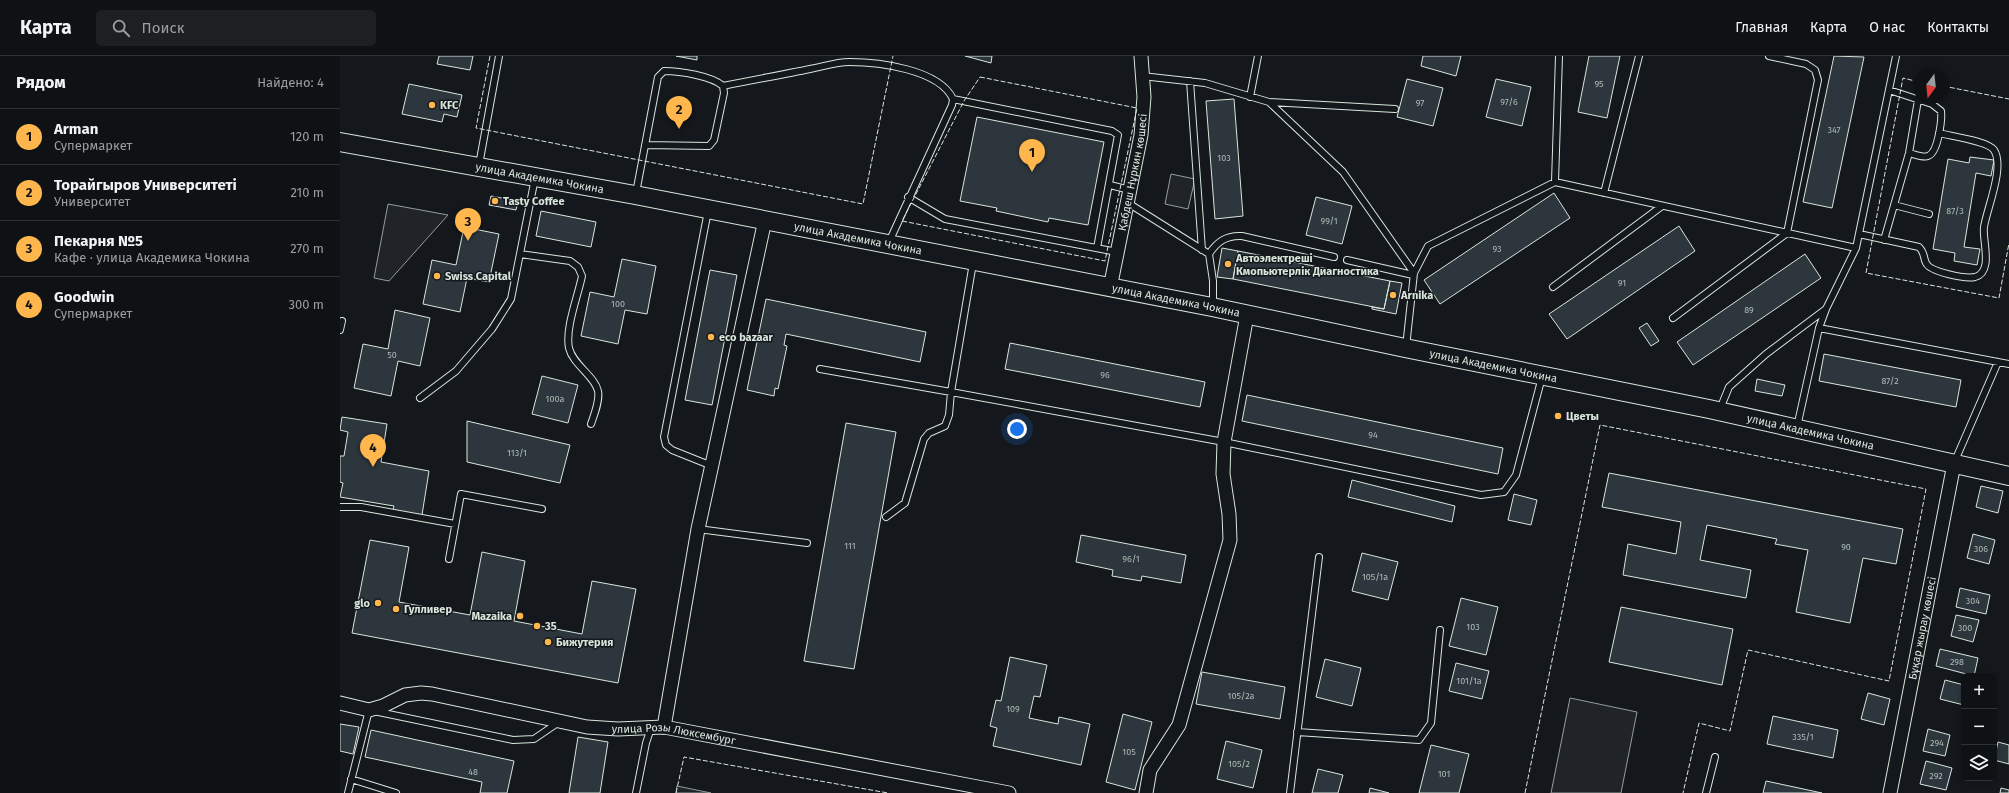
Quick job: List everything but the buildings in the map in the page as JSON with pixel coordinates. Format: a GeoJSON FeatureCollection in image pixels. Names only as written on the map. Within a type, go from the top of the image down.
{"type":"FeatureCollection","features":[{"type":"Feature","properties":{"kind":"main road","name":"улица Академика Чокина"},"geometry":{"type":"LineString","coordinates":[[340,142],[636,195],[973,262],[1212,307],[1405,348],[1719,411],[2009,476]]}},
{"type":"Feature","properties":{"kind":"street","name":"Қабдеш Нұркин көшесі"},"geometry":{"type":"LineString","coordinates":[[1110,288],[1128,203],[1143,116],[1141,56]]}},
{"type":"Feature","properties":{"kind":"street"},"geometry":{"type":"LineString","coordinates":[[664,727],[698,529],[765,220]]}},
{"type":"Feature","properties":{"kind":"street"},"geometry":{"type":"LineString","coordinates":[[1146,793],[1150,770],[1179,725],[1230,540],[1229,514],[1223,474],[1224,442],[1247,315]]}},
{"type":"Feature","properties":{"kind":"street","name":"Бұқар жырау көшесі"},"geometry":{"type":"LineString","coordinates":[[1890,793],[1954,464]]}},
{"type":"Feature","properties":{"kind":"street","name":"улица Розы Люксембург"},"geometry":{"type":"LineString","coordinates":[[369,710],[384,706],[405,695],[421,693],[559,722],[603,729],[664,727],[1010,793]]}},
{"type":"Feature","properties":{"kind":"street"},"geometry":{"type":"LineString","coordinates":[[340,703],[369,710]]}},
{"type":"Feature","properties":{"kind":"lane"},"geometry":{"type":"LineString","coordinates":[[479,166],[499,56]]}},
{"type":"Feature","properties":{"kind":"lane"},"geometry":{"type":"LineString","coordinates":[[1250,96],[1258,56]]}},
{"type":"Feature","properties":{"kind":"lane"},"geometry":{"type":"LineString","coordinates":[[1555,182],[1560,56]]}},
{"type":"Feature","properties":{"kind":"lane"},"geometry":{"type":"LineString","coordinates":[[1604,193],[1639,56]]}},
{"type":"Feature","properties":{"kind":"lane"},"geometry":{"type":"LineString","coordinates":[[1673,318],[1787,233],[1818,80],[1815,70],[1806,64],[1768,56]]}},
{"type":"Feature","properties":{"kind":"lane"},"geometry":{"type":"LineString","coordinates":[[1797,429],[1819,328],[1826,309],[1856,248],[1896,56]]}},
{"type":"Feature","properties":{"kind":"lane"},"geometry":{"type":"LineString","coordinates":[[723,86],[848,62],[903,68],[917,72],[939,84],[950,94],[953,99],[1112,131],[1118,135],[1110,185],[1097,248]]}},
{"type":"Feature","properties":{"kind":"lane"},"geometry":{"type":"LineString","coordinates":[[636,195],[645,145],[658,77],[664,71],[716,80],[723,86],[724,93],[714,140],[708,146],[645,145]]}},
{"type":"Feature","properties":{"kind":"lane"},"geometry":{"type":"LineString","coordinates":[[1142,76],[1205,83],[1269,102],[1395,109]]}},
{"type":"Feature","properties":{"kind":"lane"},"geometry":{"type":"LineString","coordinates":[[1190,81],[1202,250]]}},
{"type":"Feature","properties":{"kind":"lane"},"geometry":{"type":"LineString","coordinates":[[1889,90],[1913,98]]}},
{"type":"Feature","properties":{"kind":"lane"},"geometry":{"type":"LineString","coordinates":[[888,244],[953,99]]}},
{"type":"Feature","properties":{"kind":"lane"},"geometry":{"type":"LineString","coordinates":[[1269,102],[1343,172],[1413,274]]}},
{"type":"Feature","properties":{"kind":"lane"},"geometry":{"type":"LineString","coordinates":[[1884,240],[1909,153],[1917,104]]}},
{"type":"Feature","properties":{"kind":"lane"},"geometry":{"type":"LineString","coordinates":[[1909,153],[1929,156],[1932,153],[1939,133],[1941,111],[1932,104]]}},
{"type":"Feature","properties":{"kind":"lane"},"geometry":{"type":"LineString","coordinates":[[1859,234],[1920,247],[1924,252],[1926,263],[1931,269],[1964,277],[1975,276],[1981,273],[1985,264],[1983,230],[1992,198],[1997,166],[1994,150],[1987,144],[1939,133]]}},
{"type":"Feature","properties":{"kind":"lane"},"geometry":{"type":"LineString","coordinates":[[420,398],[456,371],[492,329],[511,299],[535,177]]}},
{"type":"Feature","properties":{"kind":"lane"},"geometry":{"type":"LineString","coordinates":[[1405,348],[1413,274],[1428,246],[1555,182],[1856,248]]}},
{"type":"Feature","properties":{"kind":"lane"},"geometry":{"type":"LineString","coordinates":[[1110,185],[1130,190]]}},
{"type":"Feature","properties":{"kind":"lane"},"geometry":{"type":"LineString","coordinates":[[908,197],[945,219],[1117,252]]}},
{"type":"Feature","properties":{"kind":"lane"},"geometry":{"type":"LineString","coordinates":[[1128,203],[1209,254]]}},
{"type":"Feature","properties":{"kind":"lane"},"geometry":{"type":"LineString","coordinates":[[1894,205],[1929,214]]}},
{"type":"Feature","properties":{"kind":"lane"},"geometry":{"type":"LineString","coordinates":[[1553,287],[1662,206]]}},
{"type":"Feature","properties":{"kind":"lane"},"geometry":{"type":"LineString","coordinates":[[709,209],[664,436],[666,445],[672,450],[712,466]]}},
{"type":"Feature","properties":{"kind":"lane"},"geometry":{"type":"LineString","coordinates":[[1212,307],[1213,281],[1209,254],[1216,245],[1233,235],[1334,257]]}},
{"type":"Feature","properties":{"kind":"lane"},"geometry":{"type":"LineString","coordinates":[[520,254],[570,261],[578,267],[582,276],[568,337],[570,350],[576,361],[596,385],[599,392],[591,424]]}},
{"type":"Feature","properties":{"kind":"lane"},"geometry":{"type":"LineString","coordinates":[[1347,260],[1413,274]]}},
{"type":"Feature","properties":{"kind":"lane"},"geometry":{"type":"LineString","coordinates":[[886,517],[905,503],[924,439],[929,433],[945,426],[949,415],[951,392],[973,262]]}},
{"type":"Feature","properties":{"kind":"lane"},"geometry":{"type":"LineString","coordinates":[[1719,411],[1729,387],[1766,354],[1826,309]]}},
{"type":"Feature","properties":{"kind":"lane"},"geometry":{"type":"LineString","coordinates":[[340,330],[342,321]]}},
{"type":"Feature","properties":{"kind":"lane"},"geometry":{"type":"LineString","coordinates":[[1819,328],[2009,364]]}},
{"type":"Feature","properties":{"kind":"lane"},"geometry":{"type":"LineString","coordinates":[[1954,464],[1998,362]]}},
{"type":"Feature","properties":{"kind":"lane"},"geometry":{"type":"LineString","coordinates":[[820,369],[1224,442],[1482,495],[1504,492],[1516,475],[1543,375]]}},
{"type":"Feature","properties":{"kind":"lane"},"geometry":{"type":"LineString","coordinates":[[449,560],[461,494],[542,509]]}},
{"type":"Feature","properties":{"kind":"lane"},"geometry":{"type":"LineString","coordinates":[[340,507],[361,507],[455,524]]}},
{"type":"Feature","properties":{"kind":"lane"},"geometry":{"type":"LineString","coordinates":[[698,529],[807,543]]}},
{"type":"Feature","properties":{"kind":"lane"},"geometry":{"type":"LineString","coordinates":[[1290,793],[1319,557]]}},
{"type":"Feature","properties":{"kind":"lane"},"geometry":{"type":"LineString","coordinates":[[1298,732],[1419,740],[1431,723],[1440,630]]}},
{"type":"Feature","properties":{"kind":"lane"},"geometry":{"type":"LineString","coordinates":[[348,793],[369,710],[513,740],[534,739],[559,722]]}},
{"type":"Feature","properties":{"kind":"lane"},"geometry":{"type":"LineString","coordinates":[[636,793],[650,731],[664,727]]}},
{"type":"Feature","properties":{"kind":"lane"},"geometry":{"type":"LineString","coordinates":[[1706,793],[1715,757]]}},
{"type":"Feature","properties":{"kind":"lane"},"geometry":{"type":"LineString","coordinates":[[351,779],[396,793]]}},
{"type":"Feature","properties":{"kind":"shaded area"},"geometry":{"type":"Polygon","coordinates":[[[1171,174],[1195,179],[1188,209],[1165,204],[1171,174]]]}},
{"type":"Feature","properties":{"kind":"shaded area"},"geometry":{"type":"Polygon","coordinates":[[[388,204],[448,215],[389,281],[374,278],[388,204]]]}},
{"type":"Feature","properties":{"kind":"shaded area"},"geometry":{"type":"Polygon","coordinates":[[[1570,698],[1637,712],[1621,793],[1551,793],[1570,698]]]}},
{"type":"Feature","properties":{"kind":"shaded area"},"geometry":{"type":"Polygon","coordinates":[[[677,786],[711,793],[676,793],[677,786]]]}},
{"type":"Feature","properties":{"kind":"fence"},"geometry":{"type":"LineString","coordinates":[[490,56],[476,128],[863,204],[893,56]]}},
{"type":"Feature","properties":{"kind":"fence"},"geometry":{"type":"LineString","coordinates":[[980,77],[1137,108],[1105,261],[902,221],[964,101],[980,77]]}},
{"type":"Feature","properties":{"kind":"fence"},"geometry":{"type":"LineString","coordinates":[[1913,80],[1903,78],[1866,273],[1999,298],[2009,243]]}},
{"type":"Feature","properties":{"kind":"fence"},"geometry":{"type":"LineString","coordinates":[[1949,87],[2009,99]]}},
{"type":"Feature","properties":{"kind":"fence"},"geometry":{"type":"LineString","coordinates":[[1525,793],[1600,425],[1926,489],[1889,681],[1748,650],[1730,731],[1699,723],[1683,793]]}},
{"type":"Feature","properties":{"kind":"fence"},"geometry":{"type":"LineString","coordinates":[[676,793],[684,757],[888,793]]}},
{"type":"Feature","properties":{"kind":"place","name":"KFC"},"geometry":{"type":"Point","coordinates":[432,105]}},
{"type":"Feature","properties":{"kind":"place","name":"Торайгыров Университеті"},"geometry":{"type":"Point","coordinates":[679,129]}},
{"type":"Feature","properties":{"kind":"place","name":"Arman"},"geometry":{"type":"Point","coordinates":[1032,172]}},
{"type":"Feature","properties":{"kind":"place","name":"Tasty Coffee"},"geometry":{"type":"Point","coordinates":[495,201]}},
{"type":"Feature","properties":{"kind":"place","name":"Пекарня №5"},"geometry":{"type":"Point","coordinates":[468,241]}},
{"type":"Feature","properties":{"kind":"place","name":"Автоэлектреші Кмопьютерлік Диагностика"},"geometry":{"type":"Point","coordinates":[1228,264]}},
{"type":"Feature","properties":{"kind":"place","name":"Swiss Capital"},"geometry":{"type":"Point","coordinates":[437,276]}},
{"type":"Feature","properties":{"kind":"place","name":"Arnika"},"geometry":{"type":"Point","coordinates":[1393,295]}},
{"type":"Feature","properties":{"kind":"place","name":"eco bazaar"},"geometry":{"type":"Point","coordinates":[711,337]}},
{"type":"Feature","properties":{"kind":"place","name":"Цветы"},"geometry":{"type":"Point","coordinates":[1558,416]}},
{"type":"Feature","properties":{"kind":"place","name":"Goodwin"},"geometry":{"type":"Point","coordinates":[373,467]}},
{"type":"Feature","properties":{"kind":"place","name":"glo"},"geometry":{"type":"Point","coordinates":[378,603]}},
{"type":"Feature","properties":{"kind":"place","name":"Гулливер"},"geometry":{"type":"Point","coordinates":[396,609]}},
{"type":"Feature","properties":{"kind":"place","name":"Mazaika"},"geometry":{"type":"Point","coordinates":[520,616]}},
{"type":"Feature","properties":{"kind":"place","name":"35"},"geometry":{"type":"Point","coordinates":[537,626]}},
{"type":"Feature","properties":{"kind":"place","name":"Бижутерия"},"geometry":{"type":"Point","coordinates":[548,642]}}]}
